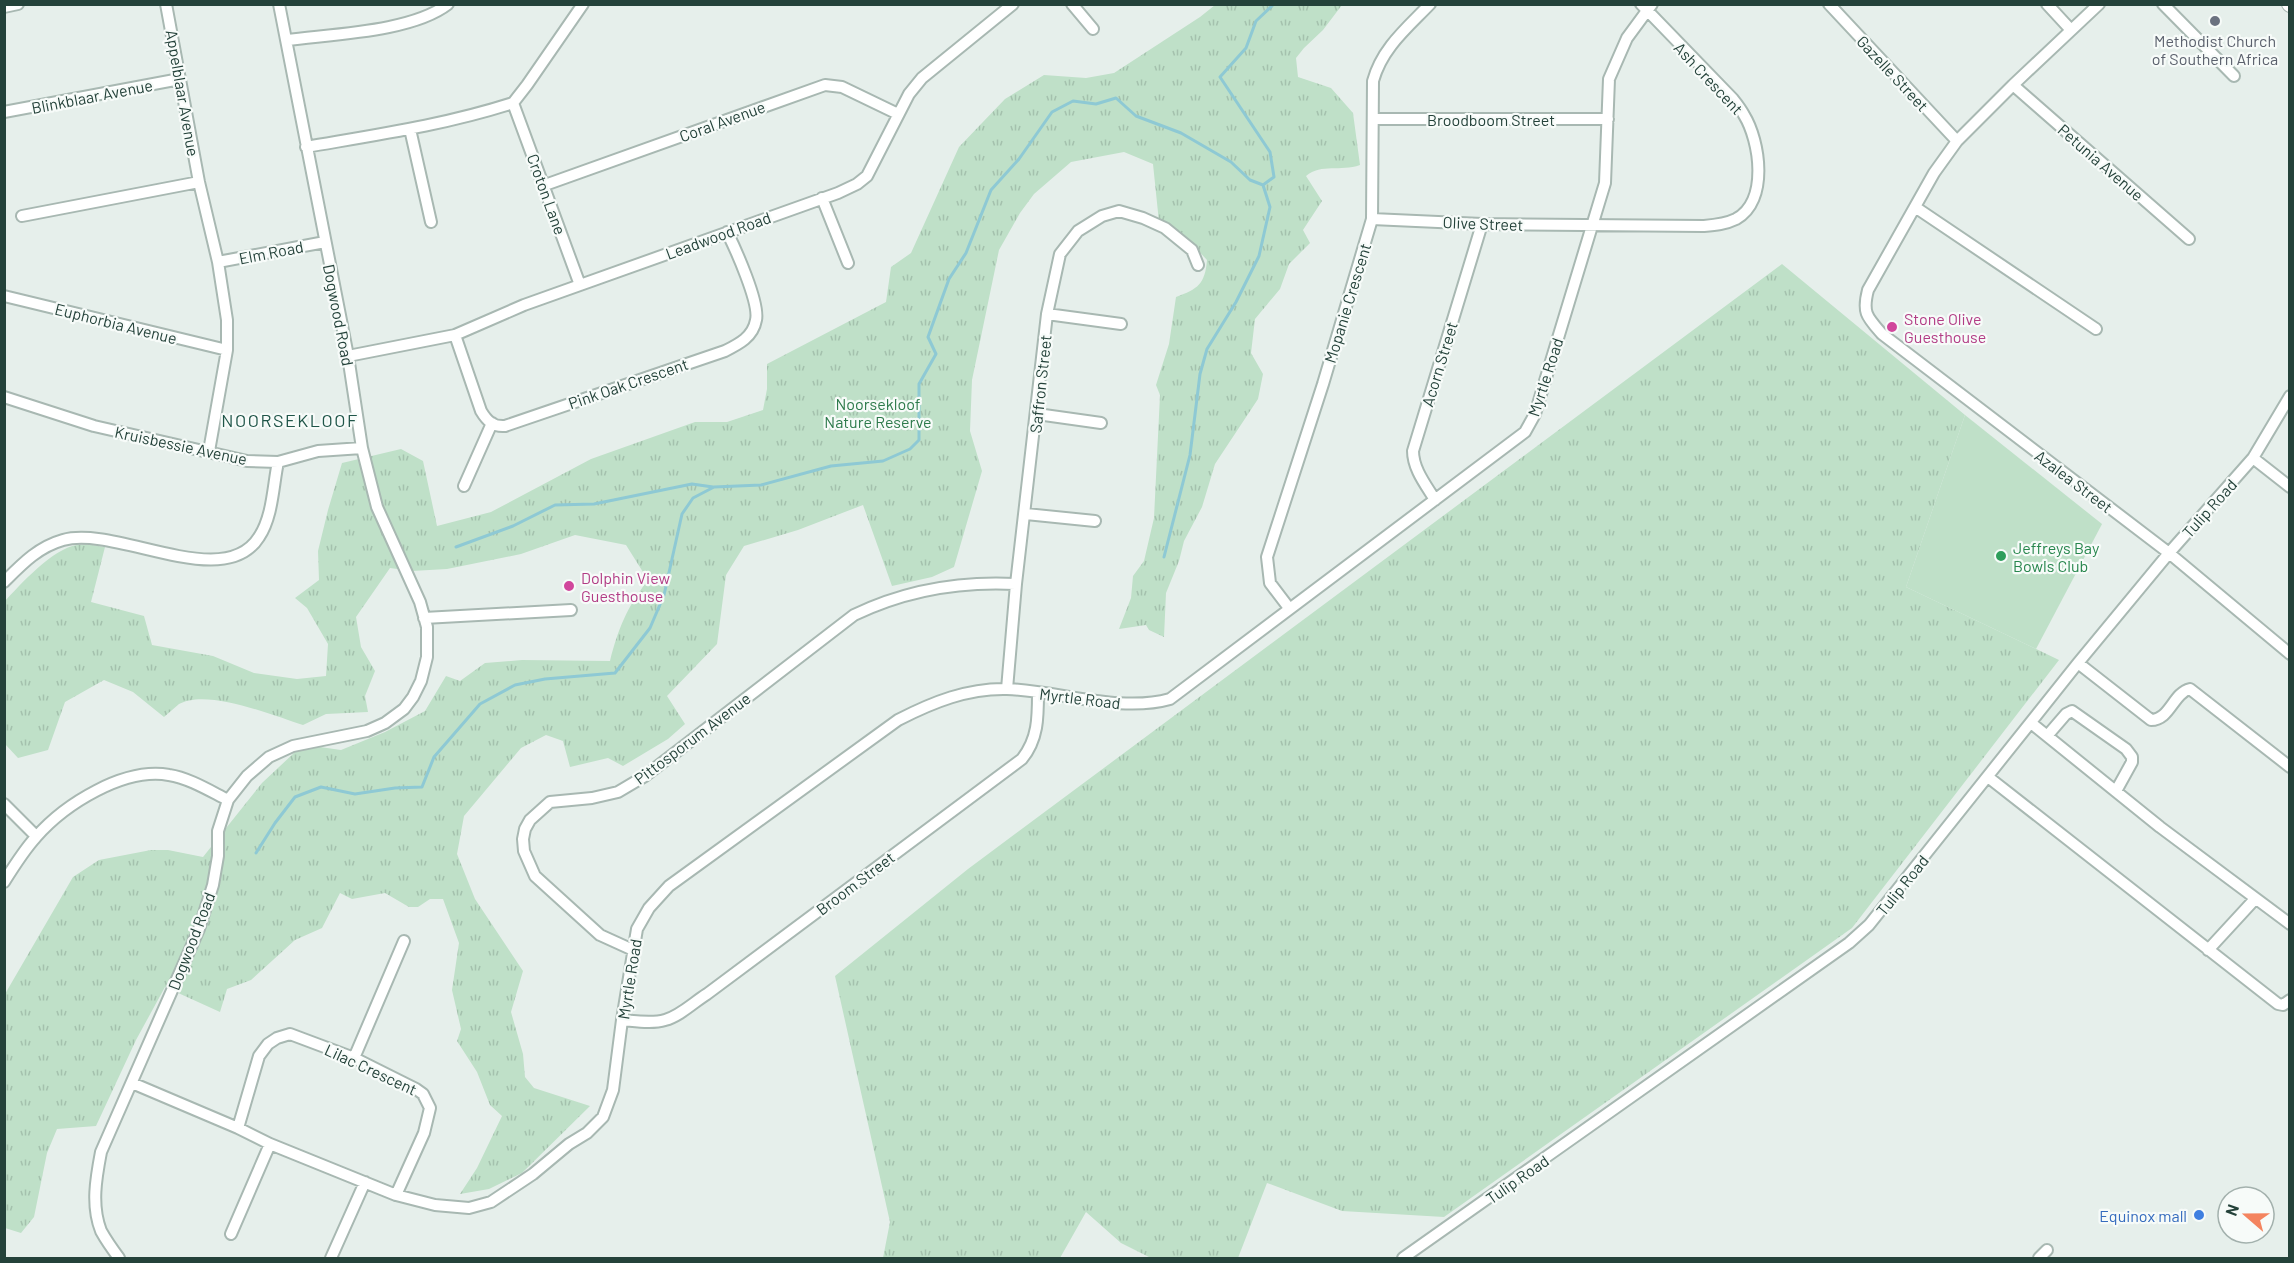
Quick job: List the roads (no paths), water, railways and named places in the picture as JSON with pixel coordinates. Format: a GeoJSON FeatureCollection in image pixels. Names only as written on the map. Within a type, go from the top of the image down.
{"type":"FeatureCollection","features":[{"type":"Feature","properties":{"kind":"street"},"geometry":{"type":"LineString","coordinates":[[4,7],[18,4]]}},
{"type":"Feature","properties":{"kind":"street","name":"Appelblaar Avenue"},"geometry":{"type":"LineString","coordinates":[[166,4],[199,182],[218,262],[227,320],[227,350],[209,451]]}},
{"type":"Feature","properties":{"kind":"street","name":"Dogwood Road"},"geometry":{"type":"LineString","coordinates":[[119,1258],[102,1231],[96,1211],[95,1191],[101,1152],[199,929],[213,885],[218,856],[218,831],[228,800],[247,777],[269,757],[293,746],[367,732],[404,710],[421,681],[427,657],[427,627],[420,602],[377,507],[362,448],[348,357],[279,4]]}},
{"type":"Feature","properties":{"kind":"street"},"geometry":{"type":"LineString","coordinates":[[287,40],[398,25],[430,15],[448,4]]}},
{"type":"Feature","properties":{"kind":"street"},"geometry":{"type":"LineString","coordinates":[[306,147],[410,129],[482,113],[513,103],[583,4]]}},
{"type":"Feature","properties":{"kind":"street","name":"Leadwood Road"},"geometry":{"type":"LineString","coordinates":[[348,357],[455,335],[524,305],[857,184],[867,176],[909,94],[922,78],[1013,4]]}},
{"type":"Feature","properties":{"kind":"street"},"geometry":{"type":"LineString","coordinates":[[1072,4],[1093,29]]}},
{"type":"Feature","properties":{"kind":"street","name":"Mopanie Crescent"},"geometry":{"type":"LineString","coordinates":[[1289,608],[1270,583],[1267,566],[1268,550],[1323,384],[1372,219],[1374,119],[1372,89],[1377,68],[1393,42],[1430,4]]}},
{"type":"Feature","properties":{"kind":"street","name":"Gazelle Street"},"geometry":{"type":"LineString","coordinates":[[1828,4],[1957,141]]}},
{"type":"Feature","properties":{"kind":"street"},"geometry":{"type":"LineString","coordinates":[[2047,4],[2072,30]]}},
{"type":"Feature","properties":{"kind":"street"},"geometry":{"type":"LineString","coordinates":[[2096,329],[1915,207],[1934,173],[1957,141],[2099,4]]}},
{"type":"Feature","properties":{"kind":"street"},"geometry":{"type":"LineString","coordinates":[[2163,4],[2234,76]]}},
{"type":"Feature","properties":{"kind":"street","name":"Myrtle Road"},"geometry":{"type":"LineString","coordinates":[[132,1083],[270,1144],[396,1195],[435,1205],[469,1208],[491,1202],[509,1191],[569,1144],[587,1133],[603,1117],[613,1090],[633,950],[642,917],[669,886],[898,720],[932,703],[960,694],[1007,689],[1142,705],[1170,699],[1519,438],[1530,423],[1605,183],[1610,79],[1627,38],[1646,6]]}},
{"type":"Feature","properties":{"kind":"street","name":"Ash Crescent"},"geometry":{"type":"LineString","coordinates":[[1593,225],[1704,226],[1721,224],[1738,218],[1754,196],[1758,177],[1758,157],[1744,114],[1733,99],[1646,6]]}},
{"type":"Feature","properties":{"kind":"street","name":"Blinkblaar Avenue"},"geometry":{"type":"LineString","coordinates":[[4,112],[180,79]]}},
{"type":"Feature","properties":{"kind":"street","name":"Coral Avenue"},"geometry":{"type":"LineString","coordinates":[[544,185],[825,85],[842,87],[898,114]]}},
{"type":"Feature","properties":{"kind":"street","name":"Petunia Avenue"},"geometry":{"type":"LineString","coordinates":[[2013,85],[2189,240]]}},
{"type":"Feature","properties":{"kind":"street","name":"Croton Lane"},"geometry":{"type":"LineString","coordinates":[[513,103],[580,285]]}},
{"type":"Feature","properties":{"kind":"street","name":"Broodboom Street"},"geometry":{"type":"LineString","coordinates":[[1374,119],[1608,119]]}},
{"type":"Feature","properties":{"kind":"street"},"geometry":{"type":"LineString","coordinates":[[410,129],[431,222]]}},
{"type":"Feature","properties":{"kind":"street"},"geometry":{"type":"LineString","coordinates":[[22,216],[199,182]]}},
{"type":"Feature","properties":{"kind":"street"},"geometry":{"type":"LineString","coordinates":[[822,198],[848,263]]}},
{"type":"Feature","properties":{"kind":"street","name":"Azalea Street"},"geometry":{"type":"LineString","coordinates":[[1915,207],[1869,290],[1864,306],[1867,317],[1882,334],[2169,553],[2289,654]]}},
{"type":"Feature","properties":{"kind":"street","name":"Saffron Street"},"geometry":{"type":"LineString","coordinates":[[1007,689],[1016,584],[1026,514],[1047,314],[1060,254],[1078,231],[1102,216],[1119,211],[1165,228],[1192,250],[1198,265]]}},
{"type":"Feature","properties":{"kind":"street","name":"Olive Street"},"geometry":{"type":"LineString","coordinates":[[1372,219],[1482,224],[1593,225]]}},
{"type":"Feature","properties":{"kind":"street","name":"Acorn Street"},"geometry":{"type":"LineString","coordinates":[[1435,500],[1417,469],[1413,460],[1413,451],[1482,224]]}},
{"type":"Feature","properties":{"kind":"street","name":"Pink Oak Crescent"},"geometry":{"type":"LineString","coordinates":[[492,423],[505,426],[740,344],[752,329],[756,321],[756,312],[742,264],[727,232]]}},
{"type":"Feature","properties":{"kind":"street","name":"Elm Road"},"geometry":{"type":"LineString","coordinates":[[218,262],[325,242]]}},
{"type":"Feature","properties":{"kind":"street","name":"Euphorbia Avenue"},"geometry":{"type":"LineString","coordinates":[[4,296],[227,350]]}},
{"type":"Feature","properties":{"kind":"street"},"geometry":{"type":"LineString","coordinates":[[1047,314],[1121,324]]}},
{"type":"Feature","properties":{"kind":"street"},"geometry":{"type":"LineString","coordinates":[[455,335],[481,411],[492,423],[464,486]]}},
{"type":"Feature","properties":{"kind":"street","name":"Tulip Road"},"geometry":{"type":"LineString","coordinates":[[1403,1258],[1849,943],[1869,925],[2078,663],[2169,553],[2253,458],[2289,396]]}},
{"type":"Feature","properties":{"kind":"street","name":"Kruisbessie Avenue"},"geometry":{"type":"LineString","coordinates":[[4,397],[94,426],[247,461],[278,462],[318,451],[362,448]]}},
{"type":"Feature","properties":{"kind":"street"},"geometry":{"type":"LineString","coordinates":[[1037,414],[1101,423]]}},
{"type":"Feature","properties":{"kind":"street"},"geometry":{"type":"LineString","coordinates":[[2253,458],[2289,487]]}},
{"type":"Feature","properties":{"kind":"street"},"geometry":{"type":"LineString","coordinates":[[4,582],[31,556],[61,540],[76,537],[110,540],[192,560],[220,559],[241,553],[253,545],[263,530],[278,462]]}},
{"type":"Feature","properties":{"kind":"street"},"geometry":{"type":"LineString","coordinates":[[1026,514],[1095,521]]}},
{"type":"Feature","properties":{"kind":"street","name":"Pittosporum Avenue"},"geometry":{"type":"LineString","coordinates":[[633,950],[600,935],[536,876],[527,858],[523,839],[530,820],[549,802],[592,798],[618,792],[645,777],[863,610],[901,596],[949,585],[985,582],[1016,584]]}},
{"type":"Feature","properties":{"kind":"street"},"geometry":{"type":"LineString","coordinates":[[424,618],[571,610]]}},
{"type":"Feature","properties":{"kind":"street"},"geometry":{"type":"LineString","coordinates":[[2078,663],[2151,720],[2157,720],[2163,716],[2183,692],[2190,689],[2289,767]]}},
{"type":"Feature","properties":{"kind":"street","name":"Broom Street"},"geometry":{"type":"LineString","coordinates":[[622,1020],[656,1022],[675,1015],[716,987],[1022,759],[1034,741],[1038,693]]}},
{"type":"Feature","properties":{"kind":"street"},"geometry":{"type":"LineString","coordinates":[[2047,736],[2066,714],[2072,711],[2129,752],[2132,762],[2116,791]]}},
{"type":"Feature","properties":{"kind":"street"},"geometry":{"type":"LineString","coordinates":[[2031,723],[2289,924]]}},
{"type":"Feature","properties":{"kind":"street"},"geometry":{"type":"LineString","coordinates":[[4,882],[36,836],[75,803],[106,786],[137,776],[170,775],[228,800]]}},
{"type":"Feature","properties":{"kind":"street"},"geometry":{"type":"LineString","coordinates":[[1988,777],[2278,1004],[2283,1005],[2289,1000]]}},
{"type":"Feature","properties":{"kind":"street"},"geometry":{"type":"LineString","coordinates":[[4,804],[36,836]]}},
{"type":"Feature","properties":{"kind":"street"},"geometry":{"type":"LineString","coordinates":[[2208,950],[2255,899]]}},
{"type":"Feature","properties":{"kind":"street"},"geometry":{"type":"LineString","coordinates":[[354,1058],[404,941]]}},
{"type":"Feature","properties":{"kind":"street","name":"Lilac Crescent"},"geometry":{"type":"LineString","coordinates":[[238,1128],[259,1056],[268,1044],[277,1038],[290,1034],[354,1058],[423,1094],[430,1108],[424,1134],[396,1195]]}},
{"type":"Feature","properties":{"kind":"street"},"geometry":{"type":"LineString","coordinates":[[231,1234],[270,1144]]}},
{"type":"Feature","properties":{"kind":"street"},"geometry":{"type":"LineString","coordinates":[[331,1258],[365,1182]]}},
{"type":"Feature","properties":{"kind":"waterway"},"geometry":{"type":"LineString","coordinates":[[256,853],[295,797],[321,787],[355,794],[395,788],[422,787],[434,757],[480,704],[515,685],[545,679],[615,673],[650,628],[664,595],[682,514],[693,498],[714,487],[761,485],[831,466],[883,461],[910,449],[919,440],[919,384],[936,354],[928,337],[949,279],[966,253],[991,190],[1019,159],[1052,112],[1073,101],[1096,104],[1116,98],[1136,116],[1181,133],[1231,162],[1250,180],[1263,185],[1274,177],[1270,152],[1220,77],[1246,48],[1256,21],[1274,4]]}},
{"type":"Feature","properties":{"kind":"waterway"},"geometry":{"type":"LineString","coordinates":[[1164,557],[1190,455],[1200,374],[1207,349],[1236,302],[1259,256],[1270,207],[1263,185]]}},
{"type":"Feature","properties":{"kind":"waterway"},"geometry":{"type":"LineString","coordinates":[[456,547],[513,526],[555,505],[594,504],[692,484],[713,487]]}},
{"type":"Feature","properties":{"kind":"place","name":"Methodist Church of Southern Africa"},"geometry":{"type":"Point","coordinates":[2215,21]}},
{"type":"Feature","properties":{"kind":"place","name":"Stone Olive Guesthouse"},"geometry":{"type":"Point","coordinates":[1892,327]}},
{"type":"Feature","properties":{"kind":"place","name":"Jeffreys Bay Bowls Club"},"geometry":{"type":"Point","coordinates":[2001,556]}},
{"type":"Feature","properties":{"kind":"place","name":"Dolphin View Guesthouse"},"geometry":{"type":"Point","coordinates":[569,586]}},
{"type":"Feature","properties":{"kind":"place","name":"Equinox mall"},"geometry":{"type":"Point","coordinates":[2199,1215]}},
{"type":"Feature","properties":{"kind":"district","name":"NOORSEKLOOF"},"geometry":{"type":"Point","coordinates":[290,420]}},
{"type":"Feature","properties":{"kind":"park label","name":"Noorsekloof Nature Reserve"},"geometry":{"type":"Point","coordinates":[878,412]}}]}
